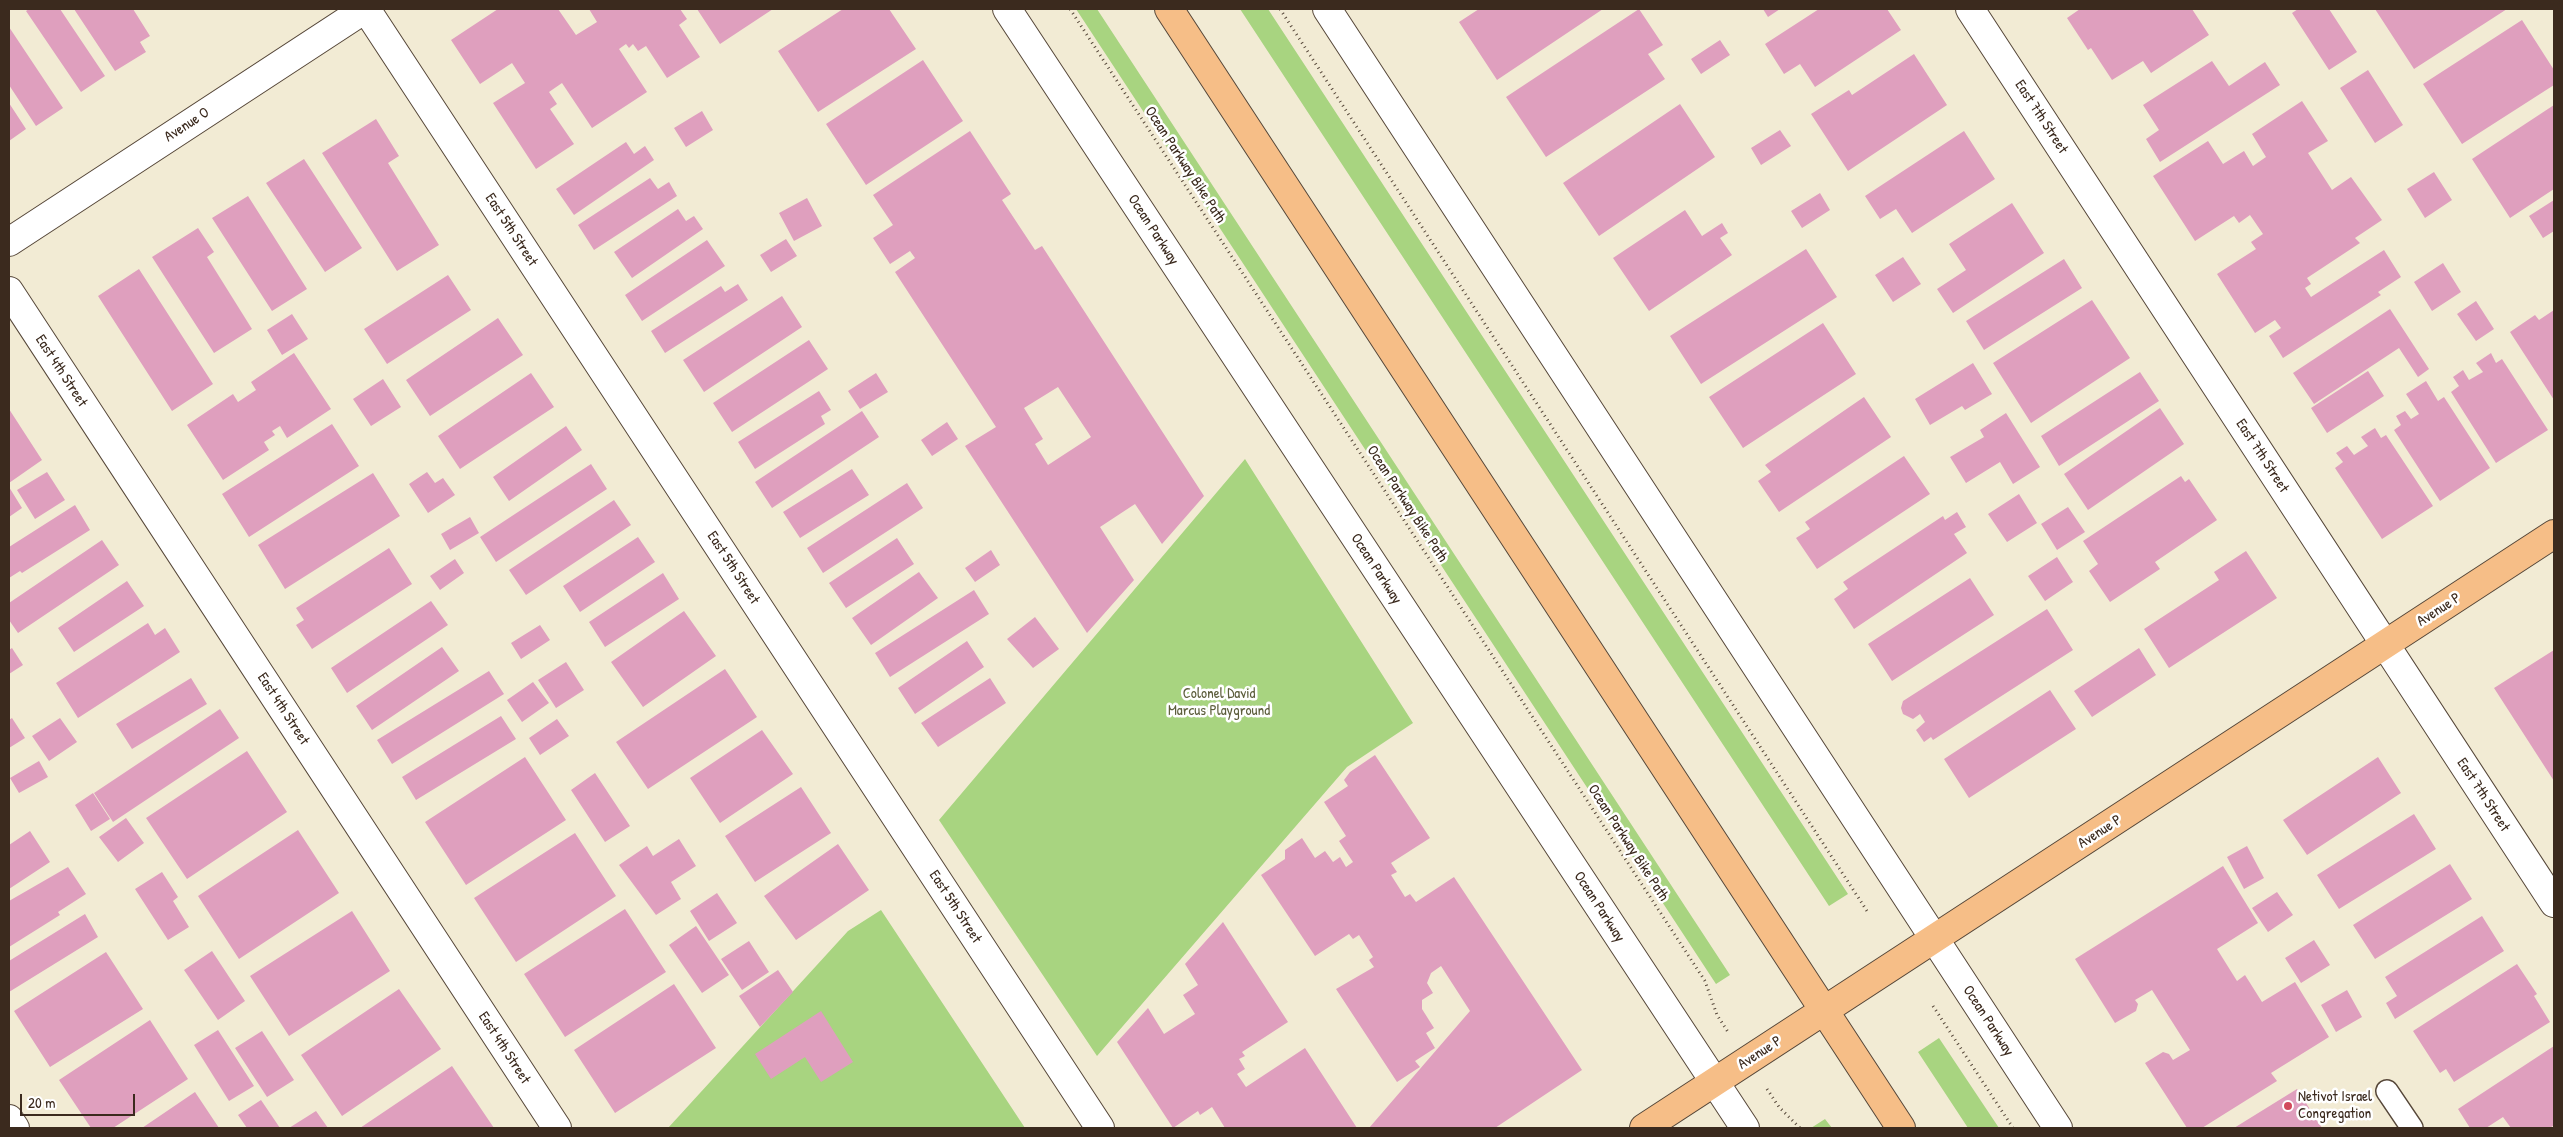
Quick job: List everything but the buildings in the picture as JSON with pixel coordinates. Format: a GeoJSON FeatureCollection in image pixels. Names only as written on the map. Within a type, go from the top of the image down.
{"type":"FeatureCollection","features":[{"type":"Feature","properties":{"kind":"main road"},"geometry":{"type":"LineString","coordinates":[[1169,9],[1900,1128]]}},
{"type":"Feature","properties":{"kind":"main road","name":"Avenue P"},"geometry":{"type":"LineString","coordinates":[[1644,1128],[1935,940],[2554,534]]}},
{"type":"Feature","properties":{"kind":"street","name":"Avenue O"},"geometry":{"type":"LineString","coordinates":[[9,242],[365,9]]}},
{"type":"Feature","properties":{"kind":"street","name":"East 5th Street"},"geometry":{"type":"LineString","coordinates":[[365,9],[1100,1128]]}},
{"type":"Feature","properties":{"kind":"street","name":"Ocean Parkway"},"geometry":{"type":"LineString","coordinates":[[1007,9],[1745,1128]]}},
{"type":"Feature","properties":{"kind":"street","name":"Ocean Parkway"},"geometry":{"type":"LineString","coordinates":[[1328,9],[2058,1128]]}},
{"type":"Feature","properties":{"kind":"street","name":"East 7th Street"},"geometry":{"type":"LineString","coordinates":[[1970,9],[2554,903]]}},
{"type":"Feature","properties":{"kind":"street","name":"East 4th Street"},"geometry":{"type":"LineString","coordinates":[[9,291],[557,1128]]}},
{"type":"Feature","properties":{"kind":"street"},"geometry":{"type":"LineString","coordinates":[[9,1119],[15,1128]]}},
{"type":"Feature","properties":{"kind":"lane"},"geometry":{"type":"LineString","coordinates":[[2387,1091],[2412,1128]]}},
{"type":"Feature","properties":{"kind":"path","name":"Ocean Parkway Bike Path"},"geometry":{"type":"LineString","coordinates":[[1070,9],[1705,981],[1717,1015]]}},
{"type":"Feature","properties":{"kind":"path"},"geometry":{"type":"LineString","coordinates":[[1280,9],[1869,914]]}},
{"type":"Feature","properties":{"kind":"path"},"geometry":{"type":"LineString","coordinates":[[1933,1006],[2013,1128]]}},
{"type":"Feature","properties":{"kind":"path"},"geometry":{"type":"LineString","coordinates":[[1779,1107],[1800,1128]]}},
{"type":"Feature","properties":{"kind":"green space"},"geometry":{"type":"Polygon","coordinates":[[[1076,9],[1097,9],[1730,975],[1716,984],[1076,9]]]}},
{"type":"Feature","properties":{"kind":"green space"},"geometry":{"type":"Polygon","coordinates":[[[1240,9],[1268,9],[1848,894],[1829,906],[1240,9]]]}},
{"type":"Feature","properties":{"kind":"green space","name":"Colonel David Marcus Playground"},"geometry":{"type":"Polygon","coordinates":[[[1245,459],[1413,723],[1347,767],[1097,1056],[939,820],[1245,459]]]}},
{"type":"Feature","properties":{"kind":"green space"},"geometry":{"type":"Polygon","coordinates":[[[881,910],[1025,1128],[668,1128],[848,931],[881,910]]]}},
{"type":"Feature","properties":{"kind":"green space"},"geometry":{"type":"Polygon","coordinates":[[[1939,1038],[1999,1128],[1968,1128],[1918,1052],[1939,1038]]]}},
{"type":"Feature","properties":{"kind":"green space"},"geometry":{"type":"Polygon","coordinates":[[[1825,1119],[1832,1128],[1811,1128],[1825,1119]]]}},
{"type":"Feature","properties":{"kind":"place","name":"Netivot Israel Congregation"},"geometry":{"type":"Point","coordinates":[2288,1106]}}]}
